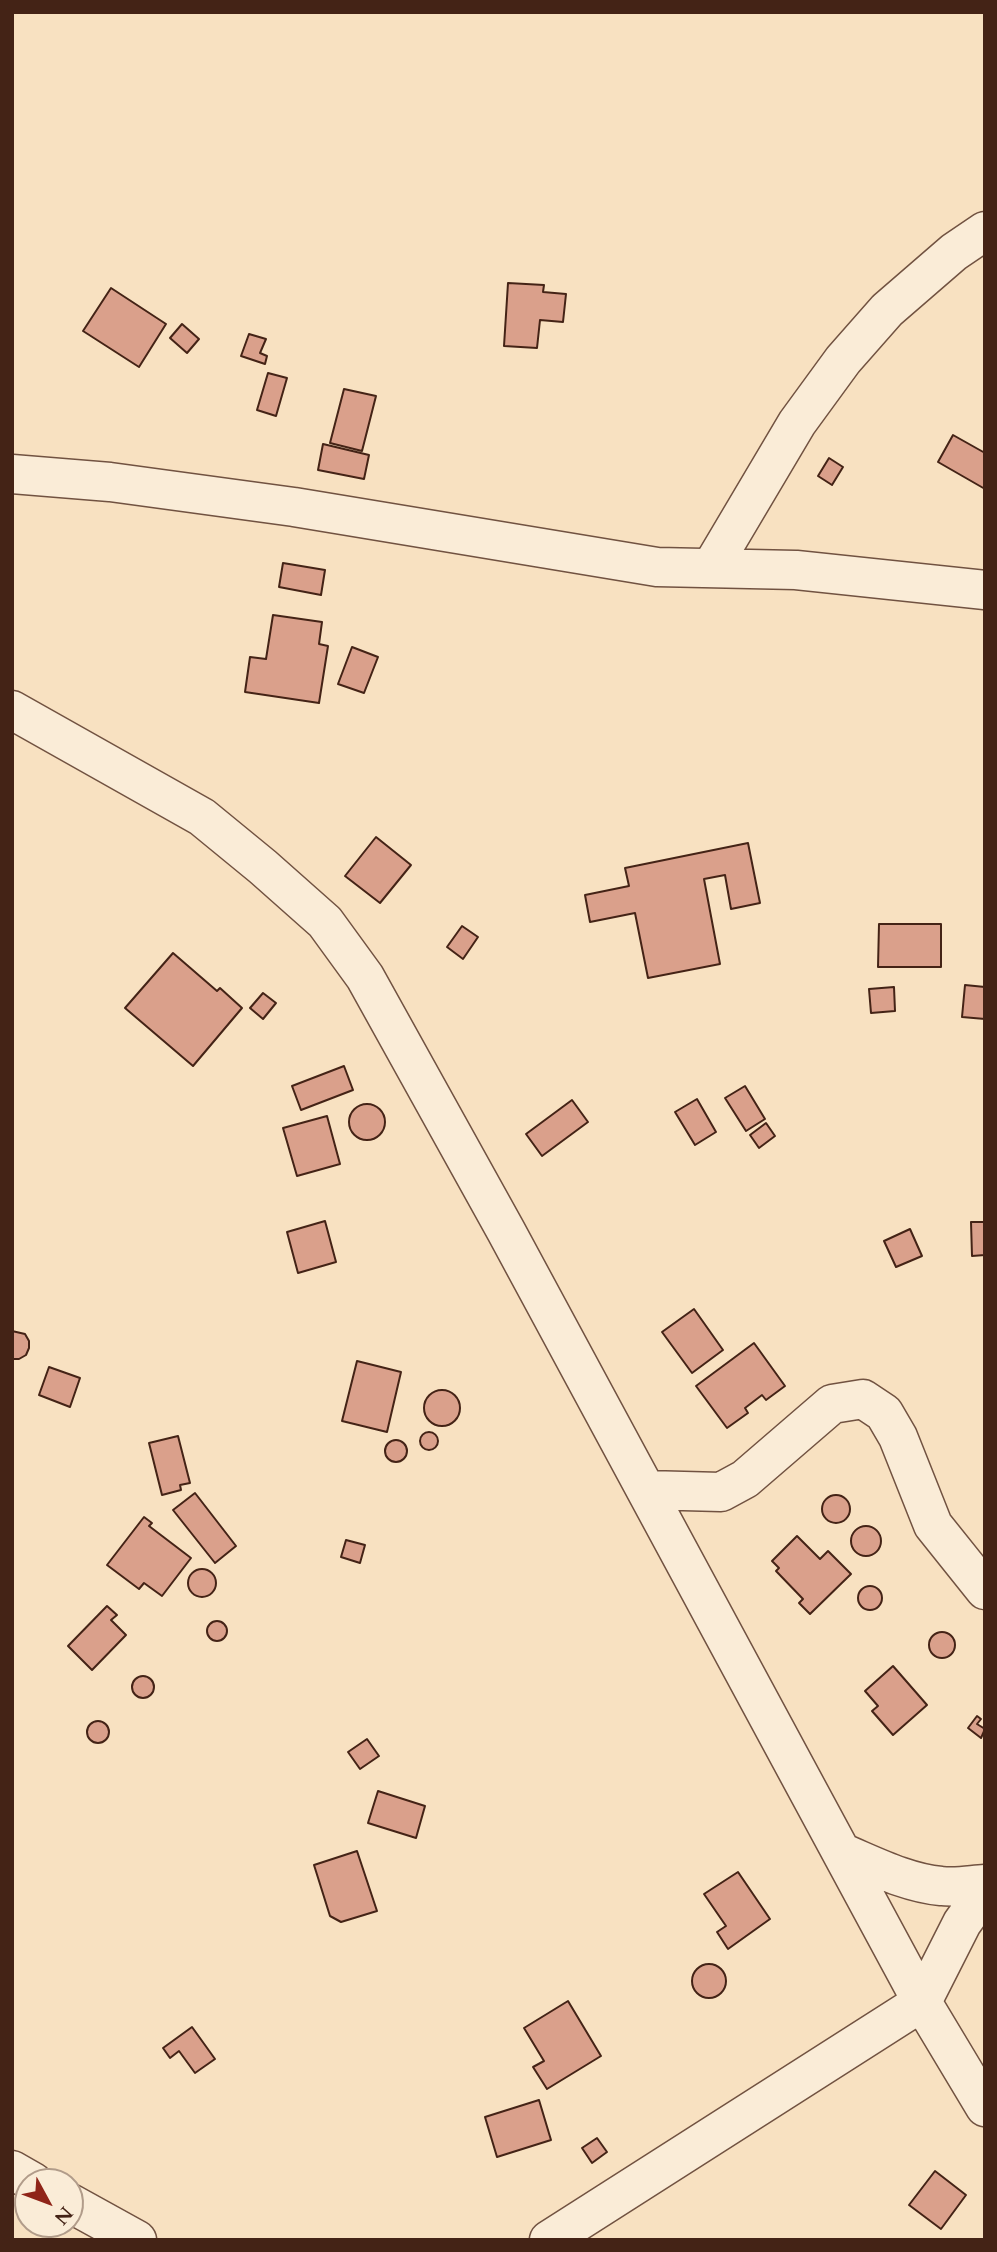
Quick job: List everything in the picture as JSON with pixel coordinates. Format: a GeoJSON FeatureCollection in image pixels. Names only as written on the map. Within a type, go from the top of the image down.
{"type":"FeatureCollection","features":[{"type":"Feature","properties":{"kind":"street"},"geometry":{"type":"LineString","coordinates":[[711,568],[797,423],[844,360],[887,310],[954,252],[985,231]]}},
{"type":"Feature","properties":{"kind":"street"},"geometry":{"type":"LineString","coordinates":[[12,474],[110,482],[294,507],[657,567],[796,570],[985,590]]}},
{"type":"Feature","properties":{"kind":"street"},"geometry":{"type":"LineString","coordinates":[[12,710],[202,817],[264,867],[325,922],[365,977],[922,2002],[985,2107]]}},
{"type":"Feature","properties":{"kind":"street"},"geometry":{"type":"LineString","coordinates":[[646,1490],[721,1493],[746,1479],[832,1404],[863,1399],[884,1413],[898,1437],[933,1525],[985,1590]]}},
{"type":"Feature","properties":{"kind":"street"},"geometry":{"type":"LineString","coordinates":[[843,1853],[893,1874],[928,1884],[957,1887],[985,1884]]}},
{"type":"Feature","properties":{"kind":"street"},"geometry":{"type":"LineString","coordinates":[[549,2240],[922,2002],[962,1923],[985,1891]]}},
{"type":"Feature","properties":{"kind":"street"},"geometry":{"type":"LineString","coordinates":[[84,2211],[136,2240]]}},
{"type":"Feature","properties":{"kind":"building"},"geometry":{"type":"Polygon","coordinates":[[[508,283],[544,285],[543,292],[566,294],[563,322],[540,320],[537,348],[504,346],[508,283]]]}},
{"type":"Feature","properties":{"kind":"building"},"geometry":{"type":"Polygon","coordinates":[[[111,288],[166,324],[139,367],[83,331],[111,288]]]}},
{"type":"Feature","properties":{"kind":"building"},"geometry":{"type":"Polygon","coordinates":[[[182,324],[199,339],[187,353],[170,338],[182,324]]]}},
{"type":"Feature","properties":{"kind":"building"},"geometry":{"type":"Polygon","coordinates":[[[249,334],[266,339],[260,353],[267,356],[265,364],[241,356],[249,334]]]}},
{"type":"Feature","properties":{"kind":"building"},"geometry":{"type":"Polygon","coordinates":[[[268,373],[287,378],[276,416],[257,410],[268,373]]]}},
{"type":"Feature","properties":{"kind":"building"},"geometry":{"type":"Polygon","coordinates":[[[344,389],[376,396],[362,451],[330,443],[344,389]]]}},
{"type":"Feature","properties":{"kind":"building"},"geometry":{"type":"Polygon","coordinates":[[[953,435],[985,453],[985,489],[938,462],[953,435]]]}},
{"type":"Feature","properties":{"kind":"building"},"geometry":{"type":"Polygon","coordinates":[[[323,444],[369,455],[364,479],[318,470],[323,444]]]}},
{"type":"Feature","properties":{"kind":"building"},"geometry":{"type":"Polygon","coordinates":[[[829,458],[843,467],[832,485],[818,476],[829,458]]]}},
{"type":"Feature","properties":{"kind":"building"},"geometry":{"type":"Polygon","coordinates":[[[283,563],[325,570],[321,595],[279,587],[283,563]]]}},
{"type":"Feature","properties":{"kind":"building"},"geometry":{"type":"Polygon","coordinates":[[[273,615],[322,622],[319,644],[328,646],[319,703],[245,692],[250,657],[266,659],[273,615]]]}},
{"type":"Feature","properties":{"kind":"building"},"geometry":{"type":"Polygon","coordinates":[[[352,647],[378,657],[364,693],[338,684],[352,647]]]}},
{"type":"Feature","properties":{"kind":"building"},"geometry":{"type":"Polygon","coordinates":[[[376,837],[411,865],[380,903],[345,876],[376,837]]]}},
{"type":"Feature","properties":{"kind":"building"},"geometry":{"type":"Polygon","coordinates":[[[748,843],[760,903],[731,909],[725,875],[704,879],[720,964],[648,978],[635,913],[590,922],[585,895],[629,886],[625,868],[748,843]]]}},
{"type":"Feature","properties":{"kind":"building"},"geometry":{"type":"Polygon","coordinates":[[[879,924],[941,924],[941,967],[878,967],[879,924]]]}},
{"type":"Feature","properties":{"kind":"building"},"geometry":{"type":"Polygon","coordinates":[[[462,926],[478,937],[463,959],[447,947],[462,926]]]}},
{"type":"Feature","properties":{"kind":"building"},"geometry":{"type":"Polygon","coordinates":[[[173,953],[217,991],[220,988],[242,1008],[193,1066],[125,1008],[173,953]]]}},
{"type":"Feature","properties":{"kind":"building"},"geometry":{"type":"Polygon","coordinates":[[[965,985],[985,987],[985,1019],[962,1017],[965,985]]]}},
{"type":"Feature","properties":{"kind":"building"},"geometry":{"type":"Polygon","coordinates":[[[894,987],[895,1011],[871,1013],[869,989],[894,987]]]}},
{"type":"Feature","properties":{"kind":"building"},"geometry":{"type":"Polygon","coordinates":[[[263,993],[276,1003],[263,1019],[250,1008],[263,993]]]}},
{"type":"Feature","properties":{"kind":"building"},"geometry":{"type":"Polygon","coordinates":[[[344,1066],[353,1090],[301,1110],[292,1086],[344,1066]]]}},
{"type":"Feature","properties":{"kind":"building"},"geometry":{"type":"Polygon","coordinates":[[[745,1086],[765,1119],[746,1131],[725,1098],[745,1086]]]}},
{"type":"Feature","properties":{"kind":"building"},"geometry":{"type":"Polygon","coordinates":[[[697,1099],[716,1132],[695,1145],[675,1112],[697,1099]]]}},
{"type":"Feature","properties":{"kind":"building"},"geometry":{"type":"Polygon","coordinates":[[[572,1100],[588,1122],[542,1156],[526,1134],[572,1100]]]}},
{"type":"Feature","properties":{"kind":"building"},"geometry":{"type":"Polygon","coordinates":[[[367,1104],[380,1109],[385,1122],[380,1135],[367,1140],[354,1135],[349,1122],[354,1109],[367,1104]]]}},
{"type":"Feature","properties":{"kind":"building"},"geometry":{"type":"Polygon","coordinates":[[[327,1116],[340,1164],[297,1176],[283,1128],[327,1116]]]}},
{"type":"Feature","properties":{"kind":"building"},"geometry":{"type":"Polygon","coordinates":[[[766,1123],[775,1136],[759,1148],[750,1135],[766,1123]]]}},
{"type":"Feature","properties":{"kind":"building"},"geometry":{"type":"Polygon","coordinates":[[[325,1221],[336,1262],[298,1273],[287,1232],[325,1221]]]}},
{"type":"Feature","properties":{"kind":"building"},"geometry":{"type":"Polygon","coordinates":[[[971,1222],[985,1222],[985,1255],[972,1256],[971,1222]]]}},
{"type":"Feature","properties":{"kind":"building"},"geometry":{"type":"Polygon","coordinates":[[[910,1229],[922,1256],[896,1267],[884,1241],[910,1229]]]}},
{"type":"Feature","properties":{"kind":"building"},"geometry":{"type":"Polygon","coordinates":[[[694,1309],[723,1350],[692,1373],[662,1332],[694,1309]]]}},
{"type":"Feature","properties":{"kind":"building"},"geometry":{"type":"Polygon","coordinates":[[[12,1331],[25,1334],[29,1341],[26,1355],[19,1359],[12,1359],[12,1331]]]}},
{"type":"Feature","properties":{"kind":"building"},"geometry":{"type":"Polygon","coordinates":[[[754,1343],[785,1386],[766,1400],[762,1395],[745,1408],[748,1413],[727,1428],[696,1386],[754,1343]]]}},
{"type":"Feature","properties":{"kind":"building"},"geometry":{"type":"Polygon","coordinates":[[[357,1361],[401,1372],[387,1432],[342,1421],[357,1361]]]}},
{"type":"Feature","properties":{"kind":"building"},"geometry":{"type":"Polygon","coordinates":[[[49,1367],[80,1378],[70,1407],[39,1395],[49,1367]]]}},
{"type":"Feature","properties":{"kind":"building"},"geometry":{"type":"Polygon","coordinates":[[[442,1390],[455,1395],[460,1408],[455,1421],[442,1426],[429,1421],[424,1408],[429,1395],[442,1390]]]}},
{"type":"Feature","properties":{"kind":"building"},"geometry":{"type":"Polygon","coordinates":[[[425,1432],[433,1432],[438,1441],[436,1448],[425,1450],[420,1445],[420,1437],[425,1432]]]}},
{"type":"Feature","properties":{"kind":"building"},"geometry":{"type":"Polygon","coordinates":[[[178,1436],[190,1483],[180,1485],[181,1490],[162,1495],[149,1443],[178,1436]]]}},
{"type":"Feature","properties":{"kind":"building"},"geometry":{"type":"Polygon","coordinates":[[[396,1440],[404,1443],[407,1451],[404,1459],[396,1462],[388,1459],[385,1451],[388,1443],[396,1440]]]}},
{"type":"Feature","properties":{"kind":"building"},"geometry":{"type":"Polygon","coordinates":[[[195,1493],[236,1546],[215,1563],[173,1510],[195,1493]]]}},
{"type":"Feature","properties":{"kind":"building"},"geometry":{"type":"Polygon","coordinates":[[[836,1495],[846,1499],[850,1509],[846,1519],[836,1523],[826,1519],[822,1509],[826,1499],[836,1495]]]}},
{"type":"Feature","properties":{"kind":"building"},"geometry":{"type":"Polygon","coordinates":[[[144,1517],[152,1523],[149,1526],[191,1558],[162,1596],[144,1583],[139,1589],[107,1565],[144,1517]]]}},
{"type":"Feature","properties":{"kind":"building"},"geometry":{"type":"Polygon","coordinates":[[[866,1526],[876,1531],[881,1541],[876,1551],[866,1556],[856,1551],[851,1541],[856,1531],[866,1526]]]}},
{"type":"Feature","properties":{"kind":"building"},"geometry":{"type":"Polygon","coordinates":[[[797,1536],[820,1559],[828,1551],[851,1574],[810,1614],[799,1603],[803,1599],[776,1571],[779,1568],[772,1561],[797,1536]]]}},
{"type":"Feature","properties":{"kind":"building"},"geometry":{"type":"Polygon","coordinates":[[[346,1540],[365,1545],[360,1563],[341,1557],[346,1540]]]}},
{"type":"Feature","properties":{"kind":"building"},"geometry":{"type":"Polygon","coordinates":[[[202,1569],[212,1573],[216,1583],[212,1593],[202,1597],[192,1593],[188,1583],[192,1573],[202,1569]]]}},
{"type":"Feature","properties":{"kind":"building"},"geometry":{"type":"Polygon","coordinates":[[[870,1586],[881,1593],[882,1598],[875,1609],[870,1610],[859,1603],[858,1598],[865,1587],[870,1586]]]}},
{"type":"Feature","properties":{"kind":"building"},"geometry":{"type":"Polygon","coordinates":[[[107,1606],[117,1615],[111,1620],[126,1635],[92,1670],[68,1646],[107,1606]]]}},
{"type":"Feature","properties":{"kind":"building"},"geometry":{"type":"Polygon","coordinates":[[[217,1621],[224,1624],[227,1631],[224,1638],[217,1641],[210,1638],[207,1631],[210,1624],[217,1621]]]}},
{"type":"Feature","properties":{"kind":"building"},"geometry":{"type":"Polygon","coordinates":[[[942,1632],[951,1636],[955,1645],[951,1654],[942,1658],[933,1654],[929,1645],[933,1636],[942,1632]]]}},
{"type":"Feature","properties":{"kind":"building"},"geometry":{"type":"Polygon","coordinates":[[[893,1666],[927,1705],[893,1735],[872,1711],[878,1706],[865,1691],[893,1666]]]}},
{"type":"Feature","properties":{"kind":"building"},"geometry":{"type":"Polygon","coordinates":[[[143,1676],[151,1679],[154,1687],[151,1695],[143,1698],[135,1695],[132,1687],[135,1679],[143,1676]]]}},
{"type":"Feature","properties":{"kind":"building"},"geometry":{"type":"Polygon","coordinates":[[[977,1716],[981,1719],[977,1724],[985,1729],[981,1738],[968,1728],[977,1716]]]}},
{"type":"Feature","properties":{"kind":"building"},"geometry":{"type":"Polygon","coordinates":[[[94,1721],[102,1721],[109,1728],[109,1736],[102,1743],[94,1743],[87,1736],[87,1728],[94,1721]]]}},
{"type":"Feature","properties":{"kind":"building"},"geometry":{"type":"Polygon","coordinates":[[[367,1739],[379,1756],[360,1769],[348,1752],[367,1739]]]}},
{"type":"Feature","properties":{"kind":"building"},"geometry":{"type":"Polygon","coordinates":[[[378,1791],[425,1806],[416,1838],[368,1823],[378,1791]]]}},
{"type":"Feature","properties":{"kind":"building"},"geometry":{"type":"Polygon","coordinates":[[[357,1851],[377,1911],[341,1922],[330,1916],[314,1865],[357,1851]]]}},
{"type":"Feature","properties":{"kind":"building"},"geometry":{"type":"Polygon","coordinates":[[[738,1872],[770,1919],[728,1949],[717,1932],[726,1926],[704,1894],[738,1872]]]}},
{"type":"Feature","properties":{"kind":"building"},"geometry":{"type":"Polygon","coordinates":[[[709,1964],[721,1969],[726,1981],[721,1993],[709,1998],[697,1993],[692,1981],[697,1969],[709,1964]]]}},
{"type":"Feature","properties":{"kind":"building"},"geometry":{"type":"Polygon","coordinates":[[[568,2001],[601,2056],[547,2089],[533,2067],[544,2061],[524,2028],[568,2001]]]}},
{"type":"Feature","properties":{"kind":"building"},"geometry":{"type":"Polygon","coordinates":[[[192,2027],[215,2059],[195,2073],[179,2051],[170,2058],[163,2048],[192,2027]]]}},
{"type":"Feature","properties":{"kind":"building"},"geometry":{"type":"Polygon","coordinates":[[[539,2100],[551,2140],[497,2157],[485,2117],[539,2100]]]}},
{"type":"Feature","properties":{"kind":"building"},"geometry":{"type":"Polygon","coordinates":[[[597,2138],[607,2152],[592,2163],[582,2148],[597,2138]]]}},
{"type":"Feature","properties":{"kind":"building"},"geometry":{"type":"Polygon","coordinates":[[[935,2171],[966,2195],[941,2229],[909,2205],[935,2171]]]}}]}
